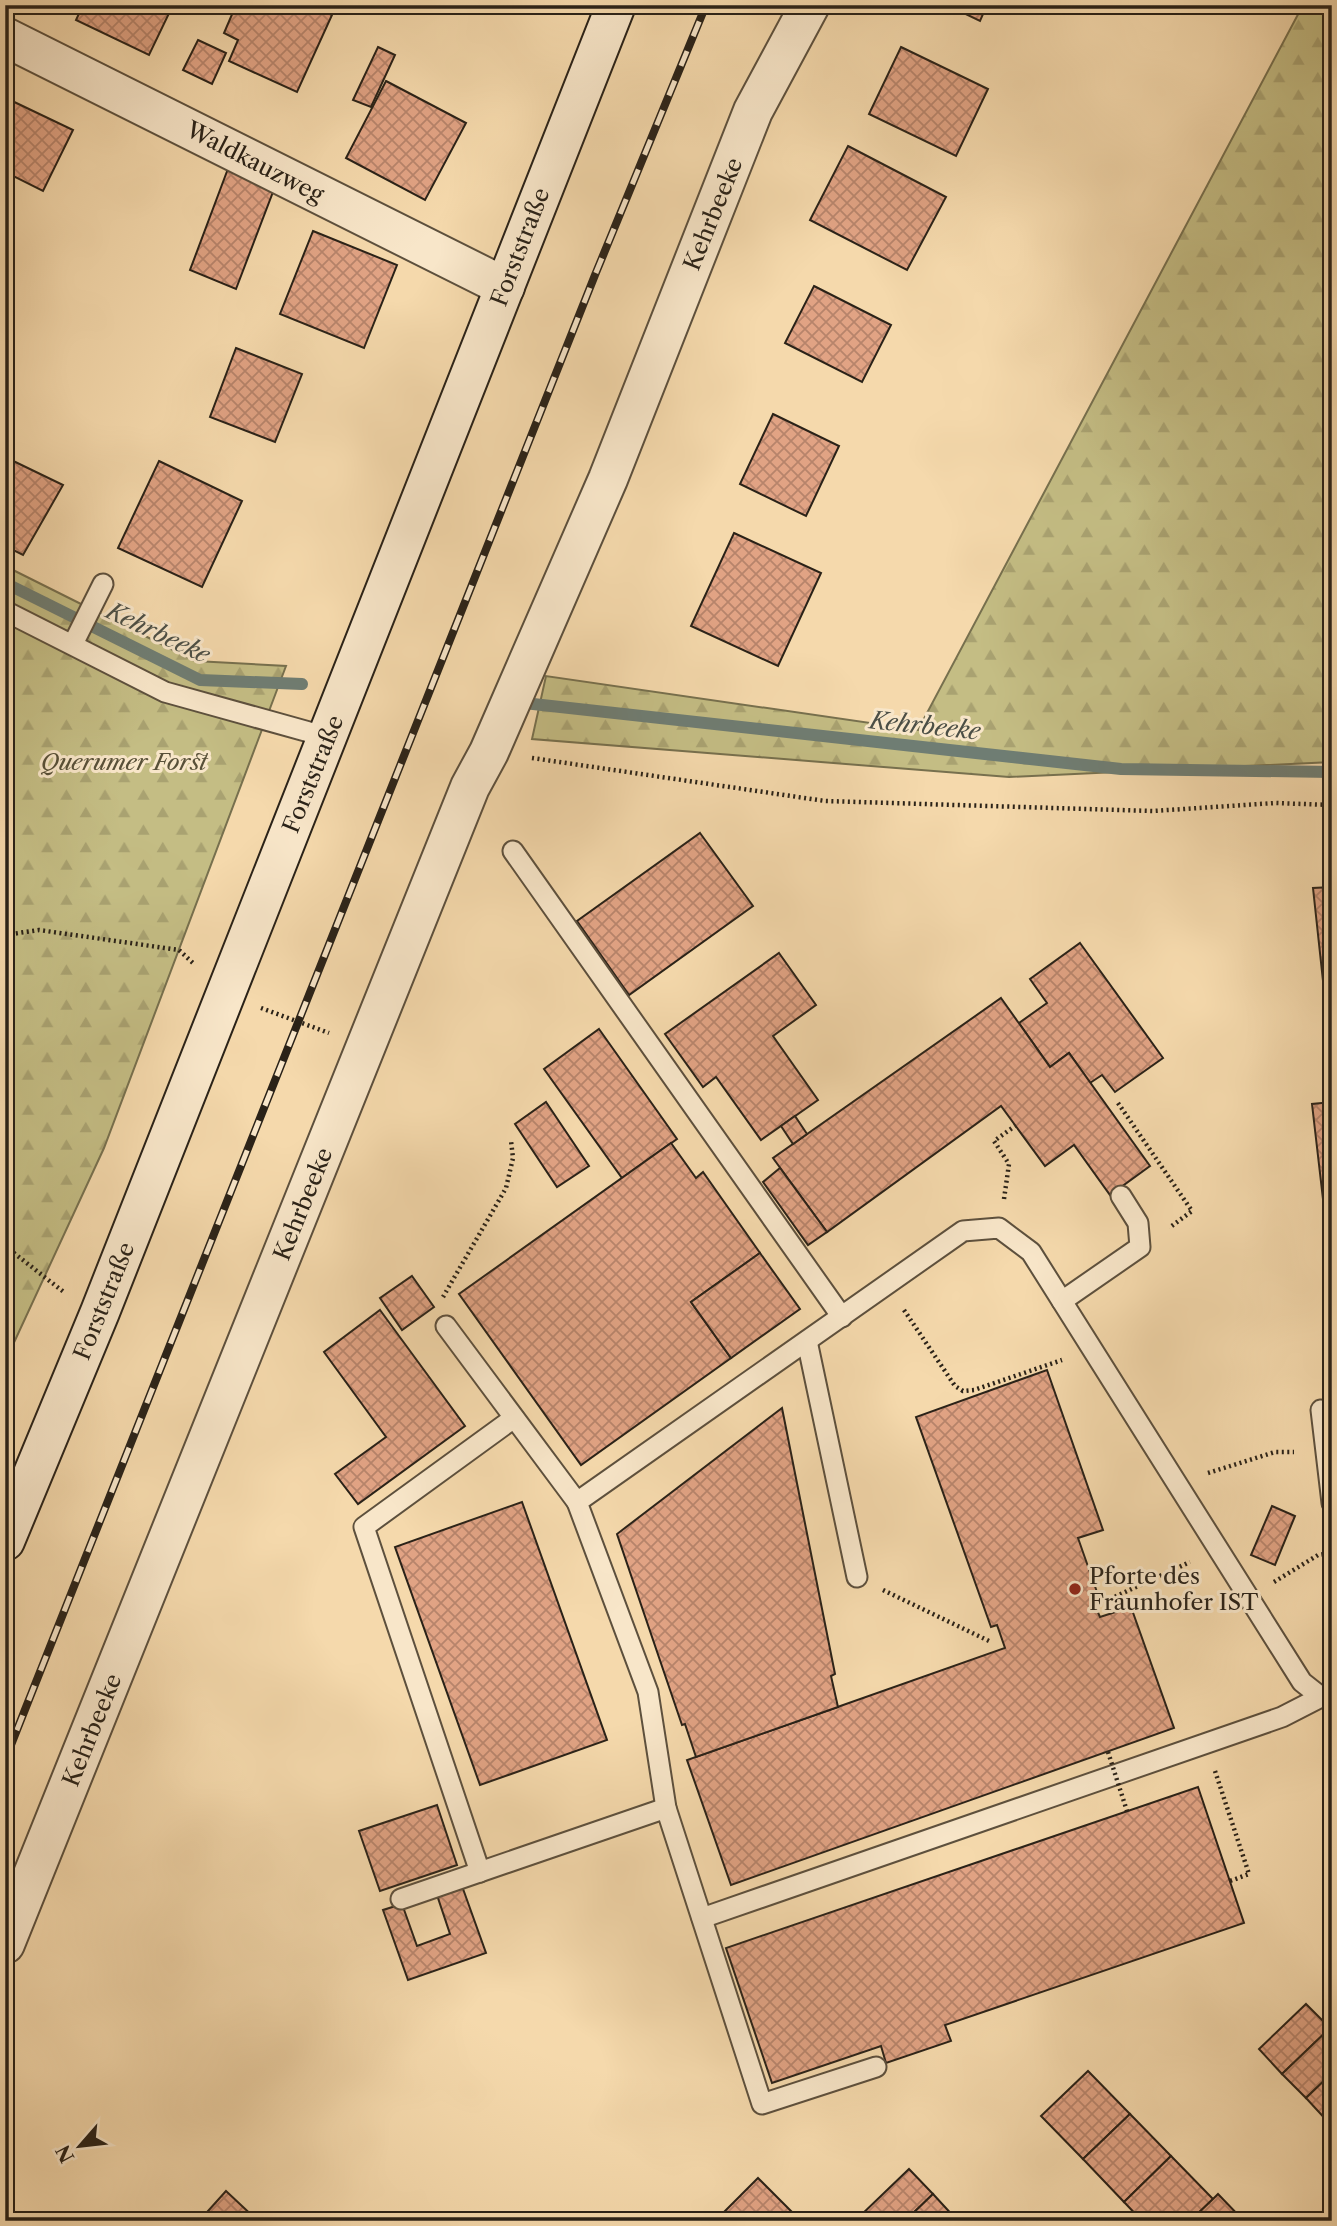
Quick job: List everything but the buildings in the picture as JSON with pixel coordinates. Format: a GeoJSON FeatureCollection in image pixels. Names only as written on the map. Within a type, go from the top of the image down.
{"type":"FeatureCollection","features":[{"type":"Feature","properties":{"kind":"street","name":"Forststraße"},"geometry":{"type":"LineString","coordinates":[[5,1541],[100,1312],[615,5]]}},
{"type":"Feature","properties":{"kind":"street","name":"Kehrbeeke"},"geometry":{"type":"LineString","coordinates":[[5,1944],[470,787],[489,752],[608,479],[754,111],[810,5]]}},
{"type":"Feature","properties":{"kind":"street","name":"Waldkauzweg"},"geometry":{"type":"LineString","coordinates":[[5,37],[505,287]]}},
{"type":"Feature","properties":{"kind":"lane"},"geometry":{"type":"LineString","coordinates":[[72,644],[103,584]]}},
{"type":"Feature","properties":{"kind":"lane"},"geometry":{"type":"LineString","coordinates":[[5,611],[165,692],[327,737]]}},
{"type":"Feature","properties":{"kind":"lane"},"geometry":{"type":"LineString","coordinates":[[513,851],[842,1317]]}},
{"type":"Feature","properties":{"kind":"lane"},"geometry":{"type":"LineString","coordinates":[[1062,1301],[1140,1247],[1138,1223],[1121,1196]]}},
{"type":"Feature","properties":{"kind":"lane"},"geometry":{"type":"LineString","coordinates":[[577,1502],[963,1231],[999,1228],[1031,1252],[1302,1682],[1326,1695]]}},
{"type":"Feature","properties":{"kind":"lane"},"geometry":{"type":"LineString","coordinates":[[446,1325],[577,1502],[648,1692],[666,1808],[762,2105],[876,2067]]}},
{"type":"Feature","properties":{"kind":"lane"},"geometry":{"type":"LineString","coordinates":[[807,1341],[857,1577]]}},
{"type":"Feature","properties":{"kind":"lane"},"geometry":{"type":"LineString","coordinates":[[1321,1410],[1332,1503]]}},
{"type":"Feature","properties":{"kind":"lane"},"geometry":{"type":"LineString","coordinates":[[480,1872],[364,1527],[514,1418]]}},
{"type":"Feature","properties":{"kind":"lane"},"geometry":{"type":"LineString","coordinates":[[702,1918],[1282,1717],[1326,1695]]}},
{"type":"Feature","properties":{"kind":"lane"},"geometry":{"type":"LineString","coordinates":[[401,1899],[666,1808]]}},
{"type":"Feature","properties":{"kind":"path"},"geometry":{"type":"LineString","coordinates":[[489,752],[825,801],[1153,811],[1275,803],[1332,805]]}},
{"type":"Feature","properties":{"kind":"path"},"geometry":{"type":"LineString","coordinates":[[5,935],[39,930],[179,950],[226,994],[334,1035],[366,1043]]}},
{"type":"Feature","properties":{"kind":"path"},"geometry":{"type":"LineString","coordinates":[[1118,1103],[1192,1211],[1140,1247]]}},
{"type":"Feature","properties":{"kind":"path"},"geometry":{"type":"LineString","coordinates":[[1009,1164],[994,1141],[1015,1126]]}},
{"type":"Feature","properties":{"kind":"path"},"geometry":{"type":"LineString","coordinates":[[446,1325],[442,1311],[443,1297],[506,1188],[513,1158],[510,1140]]}},
{"type":"Feature","properties":{"kind":"path"},"geometry":{"type":"LineString","coordinates":[[5,1246],[53,1287],[100,1312]]}},
{"type":"Feature","properties":{"kind":"path"},"geometry":{"type":"LineString","coordinates":[[887,1285],[955,1386],[963,1391],[974,1390],[1093,1350]]}},
{"type":"Feature","properties":{"kind":"path"},"geometry":{"type":"LineString","coordinates":[[1177,1483],[1275,1452],[1326,1453]]}},
{"type":"Feature","properties":{"kind":"path"},"geometry":{"type":"LineString","coordinates":[[1095,1606],[1219,1549]]}},
{"type":"Feature","properties":{"kind":"path"},"geometry":{"type":"LineString","coordinates":[[1250,1597],[1318,1555],[1332,1553]]}},
{"type":"Feature","properties":{"kind":"path"},"geometry":{"type":"LineString","coordinates":[[857,1577],[989,1642]]}},
{"type":"Feature","properties":{"kind":"path"},"geometry":{"type":"LineString","coordinates":[[1206,1744],[1250,1874],[1230,1881]]}},
{"type":"Feature","properties":{"kind":"path"},"geometry":{"type":"LineString","coordinates":[[1108,1752],[1127,1811]]}},
{"type":"Feature","properties":{"kind":"green space"},"geometry":{"type":"Polygon","coordinates":[[[1303,5],[1332,5],[1332,762],[1009,777],[532,739],[546,676],[918,730],[1303,5]]]}},
{"type":"Feature","properties":{"kind":"green space","name":"Querumer Forst"},"geometry":{"type":"Polygon","coordinates":[[[5,566],[195,661],[286,666],[104,1148],[5,1362],[5,566]]]}},
{"type":"Feature","properties":{"kind":"waterway","name":"Kehrbeeke"},"geometry":{"type":"LineString","coordinates":[[5,583],[200,680],[302,684]]}},
{"type":"Feature","properties":{"kind":"waterway","name":"Kehrbeeke"},"geometry":{"type":"LineString","coordinates":[[515,702],[1121,769],[1332,772]]}},
{"type":"Feature","properties":{"kind":"railway"},"geometry":{"type":"LineString","coordinates":[[5,1760],[595,275],[706,5]]}},
{"type":"Feature","properties":{"kind":"place","name":"Pforte des Fraunhofer IST"},"geometry":{"type":"Point","coordinates":[1075,1589]}}]}
